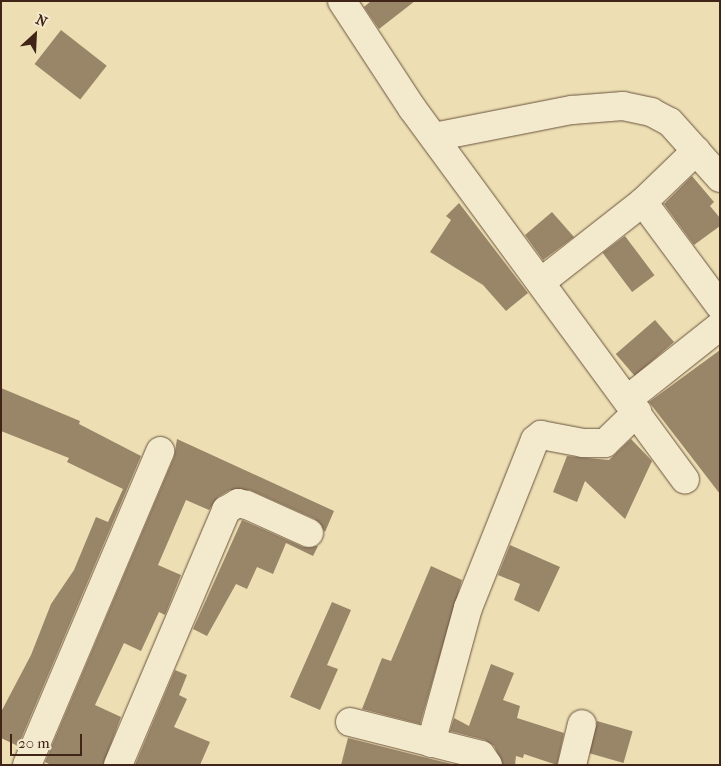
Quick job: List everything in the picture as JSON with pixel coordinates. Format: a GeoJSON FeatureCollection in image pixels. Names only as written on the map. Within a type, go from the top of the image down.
{"type":"FeatureCollection","features":[{"type":"Feature","properties":{"kind":"street"},"geometry":{"type":"LineString","coordinates":[[342,1],[434,137],[685,479]]}},
{"type":"Feature","properties":{"kind":"street"},"geometry":{"type":"LineString","coordinates":[[434,137],[572,110],[623,106],[651,112],[670,122],[720,178]]}},
{"type":"Feature","properties":{"kind":"street"},"geometry":{"type":"LineString","coordinates":[[541,282],[643,202],[696,151]]}},
{"type":"Feature","properties":{"kind":"street"},"geometry":{"type":"LineString","coordinates":[[643,202],[720,306]]}},
{"type":"Feature","properties":{"kind":"street"},"geometry":{"type":"LineString","coordinates":[[430,743],[468,608],[535,440],[541,435],[583,443],[605,443],[632,405],[720,326]]}},
{"type":"Feature","properties":{"kind":"street"},"geometry":{"type":"LineString","coordinates":[[27,765],[160,451]]}},
{"type":"Feature","properties":{"kind":"street"},"geometry":{"type":"LineString","coordinates":[[118,765],[226,510],[238,503],[247,505],[309,533]]}},
{"type":"Feature","properties":{"kind":"street"},"geometry":{"type":"LineString","coordinates":[[350,722],[481,755],[488,765]]}},
{"type":"Feature","properties":{"kind":"street"},"geometry":{"type":"LineString","coordinates":[[572,765],[582,724]]}},
{"type":"Feature","properties":{"kind":"building"},"geometry":{"type":"Polygon","coordinates":[[[371,1],[415,1],[379,29],[364,7],[371,1]]]}},
{"type":"Feature","properties":{"kind":"building"},"geometry":{"type":"Polygon","coordinates":[[[61,30],[107,66],[80,100],[35,64],[61,30]]]}},
{"type":"Feature","properties":{"kind":"building"},"geometry":{"type":"Polygon","coordinates":[[[692,176],[714,202],[710,206],[720,218],[720,226],[694,245],[664,204],[692,176]]]}},
{"type":"Feature","properties":{"kind":"building"},"geometry":{"type":"Polygon","coordinates":[[[459,203],[528,293],[506,311],[483,285],[430,252],[451,220],[446,216],[459,203]]]}},
{"type":"Feature","properties":{"kind":"building"},"geometry":{"type":"Polygon","coordinates":[[[552,212],[574,237],[543,260],[525,235],[552,212]]]}},
{"type":"Feature","properties":{"kind":"building"},"geometry":{"type":"Polygon","coordinates":[[[625,236],[654,275],[632,292],[603,253],[625,236]]]}},
{"type":"Feature","properties":{"kind":"building"},"geometry":{"type":"Polygon","coordinates":[[[655,320],[674,342],[635,376],[616,354],[655,320]]]}},
{"type":"Feature","properties":{"kind":"building"},"geometry":{"type":"Polygon","coordinates":[[[720,350],[720,494],[649,402],[720,350]]]}},
{"type":"Feature","properties":{"kind":"building"},"geometry":{"type":"Polygon","coordinates":[[[1,388],[80,421],[79,424],[141,456],[18,746],[1,738],[1,712],[31,655],[51,604],[74,570],[96,517],[108,522],[123,489],[67,462],[69,458],[1,431],[1,388]]]}},
{"type":"Feature","properties":{"kind":"building"},"geometry":{"type":"Polygon","coordinates":[[[177,439],[334,511],[325,532],[315,519],[250,490],[230,490],[218,497],[209,510],[186,500],[158,565],[181,575],[165,615],[159,612],[141,651],[124,643],[95,705],[121,717],[103,765],[51,765],[45,762],[174,457],[177,439]]]}},
{"type":"Feature","properties":{"kind":"building"},"geometry":{"type":"Polygon","coordinates":[[[631,439],[652,461],[625,519],[585,481],[577,502],[553,492],[567,456],[609,460],[631,439]]]}},
{"type":"Feature","properties":{"kind":"building"},"geometry":{"type":"Polygon","coordinates":[[[242,520],[303,547],[318,546],[313,556],[286,543],[273,574],[257,567],[247,589],[236,584],[207,636],[193,629],[242,520]]]}},
{"type":"Feature","properties":{"kind":"building"},"geometry":{"type":"Polygon","coordinates":[[[510,545],[560,567],[539,612],[514,600],[520,584],[498,575],[510,545]]]}},
{"type":"Feature","properties":{"kind":"building"},"geometry":{"type":"Polygon","coordinates":[[[431,566],[462,580],[420,724],[362,709],[382,658],[391,661],[431,566]]]}},
{"type":"Feature","properties":{"kind":"building"},"geometry":{"type":"Polygon","coordinates":[[[332,602],[351,610],[327,665],[338,669],[320,710],[290,697],[332,602]]]}},
{"type":"Feature","properties":{"kind":"building"},"geometry":{"type":"Polygon","coordinates":[[[491,664],[514,673],[503,700],[520,706],[517,718],[564,733],[557,765],[524,754],[523,758],[516,756],[515,765],[503,765],[494,746],[485,740],[450,731],[454,718],[469,726],[491,664]]]}},
{"type":"Feature","properties":{"kind":"building"},"geometry":{"type":"Polygon","coordinates":[[[175,670],[187,675],[179,695],[187,699],[174,727],[210,742],[200,765],[135,765],[175,670]]]}},
{"type":"Feature","properties":{"kind":"building"},"geometry":{"type":"Polygon","coordinates":[[[597,721],[633,731],[623,763],[588,753],[597,721]]]}},
{"type":"Feature","properties":{"kind":"building"},"geometry":{"type":"Polygon","coordinates":[[[348,738],[427,758],[456,765],[341,765],[348,738]]]}}]}
